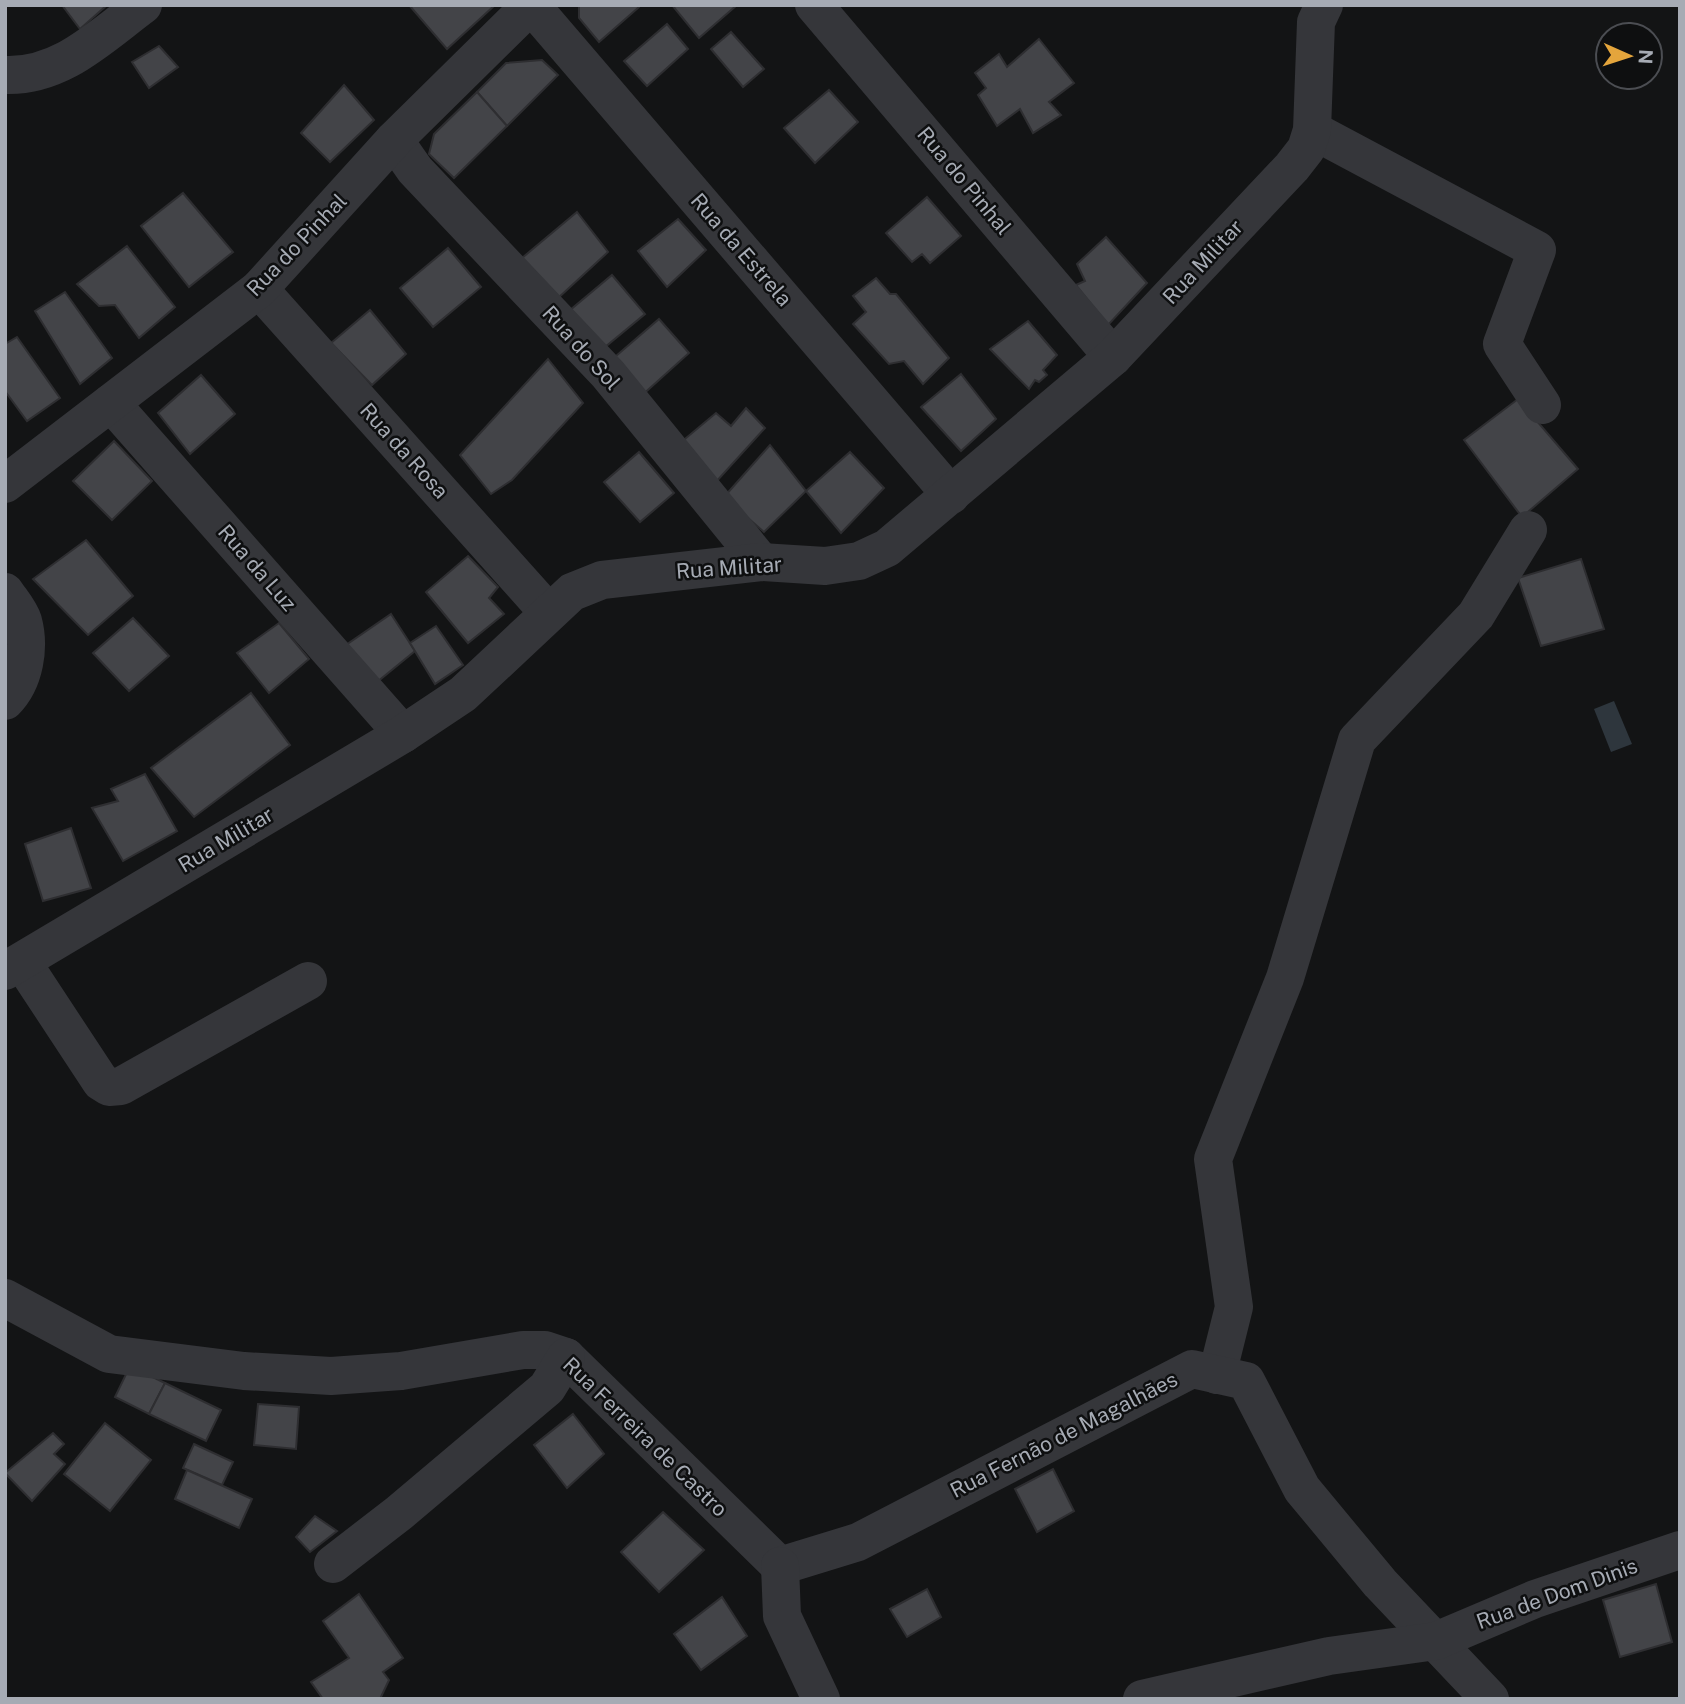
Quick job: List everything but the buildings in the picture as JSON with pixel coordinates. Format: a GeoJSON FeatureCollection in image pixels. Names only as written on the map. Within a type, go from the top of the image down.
{"type":"FeatureCollection","features":[{"type":"Feature","properties":{"kind":"street"},"geometry":{"type":"LineString","coordinates":[[5,75],[29,76],[63,64],[144,5]]}},
{"type":"Feature","properties":{"kind":"street","name":"Rua do Pinhal"},"geometry":{"type":"LineString","coordinates":[[5,484],[260,289],[394,140],[531,5]]}},
{"type":"Feature","properties":{"kind":"street","name":"Rua da Estrela"},"geometry":{"type":"LineString","coordinates":[[531,5],[951,495]]}},
{"type":"Feature","properties":{"kind":"street","name":"Rua do Pinhal"},"geometry":{"type":"LineString","coordinates":[[814,5],[1113,357]]}},
{"type":"Feature","properties":{"kind":"street","name":"Rua Militar"},"geometry":{"type":"LineString","coordinates":[[14,966],[403,734],[463,694],[572,592],[602,580],[761,562],[825,566],[859,561],[887,548],[1113,357],[1292,167],[1306,149],[1312,130],[1316,22],[1324,5]]}},
{"type":"Feature","properties":{"kind":"street"},"geometry":{"type":"LineString","coordinates":[[1312,130],[1537,250],[1502,344],[1542,405]]}},
{"type":"Feature","properties":{"kind":"street","name":"Rua do Sol"},"geometry":{"type":"LineString","coordinates":[[394,140],[415,170],[608,374],[761,562]]}},
{"type":"Feature","properties":{"kind":"street","name":"Rua da Rosa"},"geometry":{"type":"LineString","coordinates":[[260,289],[548,612]]}},
{"type":"Feature","properties":{"kind":"street","name":"Rua da Luz"},"geometry":{"type":"LineString","coordinates":[[111,403],[403,734]]}},
{"type":"Feature","properties":{"kind":"street"},"geometry":{"type":"LineString","coordinates":[[1217,1375],[1234,1307],[1213,1160],[1285,978],[1357,740],[1476,615],[1528,530]]}},
{"type":"Feature","properties":{"kind":"street"},"geometry":{"type":"LineString","coordinates":[[5,593],[22,619],[26,645],[22,673],[5,701]]}},
{"type":"Feature","properties":{"kind":"street"},"geometry":{"type":"LineString","coordinates":[[14,966],[101,1082],[109,1087],[121,1086],[308,981]]}},
{"type":"Feature","properties":{"kind":"street","name":"Rua Ferreira de Castro"},"geometry":{"type":"LineString","coordinates":[[5,1298],[109,1354],[244,1371],[331,1376],[401,1371],[523,1350],[545,1350],[566,1357],[780,1566]]}},
{"type":"Feature","properties":{"kind":"street"},"geometry":{"type":"LineString","coordinates":[[333,1564],[399,1513],[547,1388],[566,1357]]}},
{"type":"Feature","properties":{"kind":"street","name":"Rua Fernão de Magalhães"},"geometry":{"type":"LineString","coordinates":[[780,1566],[858,1542],[1192,1369],[1246,1381],[1302,1489],[1380,1583],[1436,1641]]}},
{"type":"Feature","properties":{"kind":"street","name":"Rua de Dom Dinis"},"geometry":{"type":"LineString","coordinates":[[1142,1699],[1329,1656],[1436,1641],[1535,1598],[1680,1550]]}},
{"type":"Feature","properties":{"kind":"street"},"geometry":{"type":"LineString","coordinates":[[780,1566],[782,1616],[821,1699]]}},
{"type":"Feature","properties":{"kind":"street"},"geometry":{"type":"LineString","coordinates":[[1436,1641],[1490,1699]]}},
{"type":"Feature","properties":{"kind":"shaded area"},"geometry":{"type":"Polygon","coordinates":[[[1614,701],[1632,744],[1611,752],[1594,709],[1614,701]]]}}]}
